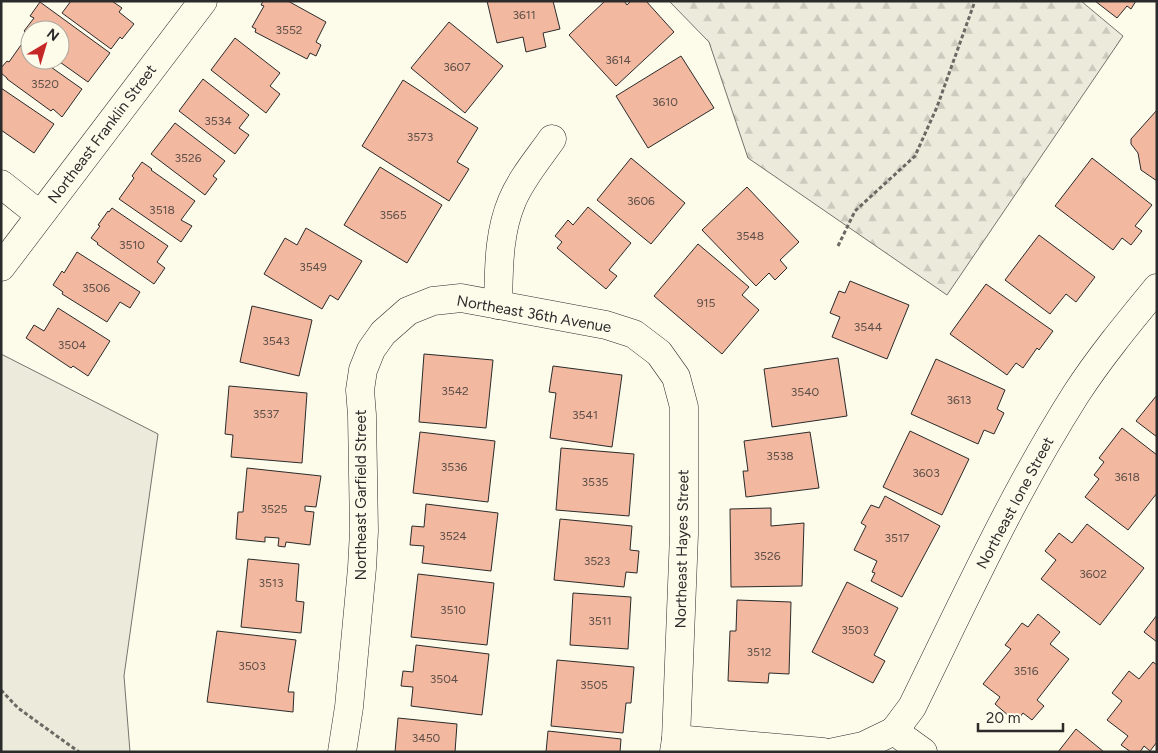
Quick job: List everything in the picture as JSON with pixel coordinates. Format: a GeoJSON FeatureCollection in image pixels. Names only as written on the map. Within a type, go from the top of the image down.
{"type":"FeatureCollection","features":[{"type":"Feature","properties":{"kind":"street","name":"Northeast Franklin Street"},"geometry":{"type":"LineString","coordinates":[[1,267],[203,1]]}},
{"type":"Feature","properties":{"kind":"street"},"geometry":{"type":"LineString","coordinates":[[498,305],[505,220],[512,200],[521,183],[552,139]]}},
{"type":"Feature","properties":{"kind":"street"},"geometry":{"type":"LineString","coordinates":[[1,184],[40,215]]}},
{"type":"Feature","properties":{"kind":"street","name":"Northeast Ione Street"},"geometry":{"type":"LineString","coordinates":[[894,730],[912,707],[1016,496],[1046,443],[1078,392],[1157,288]]}},
{"type":"Feature","properties":{"kind":"street","name":"Northeast 36th Avenue"},"geometry":{"type":"LineString","coordinates":[[383,333],[408,311],[433,300],[461,298],[606,325],[634,334],[659,353]]}},
{"type":"Feature","properties":{"kind":"street","name":"Northeast Garfield Street"},"geometry":{"type":"LineString","coordinates":[[342,752],[350,707],[364,531],[360,390],[371,350],[383,333]]}},
{"type":"Feature","properties":{"kind":"street","name":"Northeast Hayes Street"},"geometry":{"type":"LineString","coordinates":[[659,353],[676,377],[684,407],[684,534],[675,746]]}},
{"type":"Feature","properties":{"kind":"street"},"geometry":{"type":"LineString","coordinates":[[834,752],[864,746],[894,730],[922,752]]}},
{"type":"Feature","properties":{"kind":"street"},"geometry":{"type":"LineString","coordinates":[[675,746],[823,752]]}},
{"type":"Feature","properties":{"kind":"path"},"geometry":{"type":"LineString","coordinates":[[838,246],[855,211],[915,156],[936,107],[975,1]]}},
{"type":"Feature","properties":{"kind":"path"},"geometry":{"type":"LineString","coordinates":[[1,690],[18,708],[79,752]]}},
{"type":"Feature","properties":{"kind":"green space"},"geometry":{"type":"Polygon","coordinates":[[[669,1],[1081,1],[1123,36],[947,295],[748,158],[709,42],[669,1]]]}},
{"type":"Feature","properties":{"kind":"green space"},"geometry":{"type":"Polygon","coordinates":[[[1,354],[158,434],[124,676],[130,752],[1,752],[1,354]]]}},
{"type":"Feature","properties":{"kind":"building"},"geometry":{"type":"Polygon","coordinates":[[[71,1],[112,1],[122,8],[119,12],[134,24],[122,39],[120,37],[111,49],[62,13],[71,1]]]}},
{"type":"Feature","properties":{"kind":"building"},"geometry":{"type":"Polygon","coordinates":[[[263,1],[288,1],[326,22],[316,42],[321,45],[316,56],[310,53],[307,59],[255,32],[256,29],[252,27],[264,6],[261,5],[263,1]]]}},
{"type":"Feature","properties":{"kind":"building"},"geometry":{"type":"Polygon","coordinates":[[[487,1],[553,1],[560,29],[543,33],[546,47],[526,52],[523,37],[497,43],[487,1]]]}},
{"type":"Feature","properties":{"kind":"building"},"geometry":{"type":"Polygon","coordinates":[[[605,1],[624,1],[627,5],[631,1],[646,1],[674,32],[616,86],[569,35],[605,1]]]}},
{"type":"Feature","properties":{"kind":"building"},"geometry":{"type":"Polygon","coordinates":[[[1095,1],[1136,1],[1131,9],[1127,6],[1117,18],[1095,1]]]}},
{"type":"Feature","properties":{"kind":"building"},"geometry":{"type":"Polygon","coordinates":[[[40,2],[65,20],[32,20],[34,18],[30,16],[40,2]]]}},
{"type":"Feature","properties":{"kind":"building"},"geometry":{"type":"Polygon","coordinates":[[[449,22],[503,66],[465,113],[411,68],[449,22]]]}},
{"type":"Feature","properties":{"kind":"building"},"geometry":{"type":"Polygon","coordinates":[[[70,24],[110,53],[88,82],[70,69],[70,24]]]}},
{"type":"Feature","properties":{"kind":"building"},"geometry":{"type":"Polygon","coordinates":[[[235,38],[280,73],[270,86],[280,94],[266,113],[211,70],[235,38]]]}},
{"type":"Feature","properties":{"kind":"building"},"geometry":{"type":"Polygon","coordinates":[[[20,46],[20,70],[55,70],[82,89],[62,117],[53,109],[51,111],[1,73],[1,68],[7,61],[9,62],[20,46]]]}},
{"type":"Feature","properties":{"kind":"building"},"geometry":{"type":"Polygon","coordinates":[[[681,56],[714,108],[648,148],[616,96],[681,56]]]}},
{"type":"Feature","properties":{"kind":"building"},"geometry":{"type":"Polygon","coordinates":[[[203,79],[249,115],[239,128],[249,135],[235,154],[179,111],[203,79]]]}},
{"type":"Feature","properties":{"kind":"building"},"geometry":{"type":"Polygon","coordinates":[[[403,80],[478,128],[457,162],[469,169],[449,201],[362,146],[403,80]]]}},
{"type":"Feature","properties":{"kind":"building"},"geometry":{"type":"Polygon","coordinates":[[[1,88],[54,124],[34,153],[1,130],[1,88]]]}},
{"type":"Feature","properties":{"kind":"building"},"geometry":{"type":"Polygon","coordinates":[[[1157,110],[1157,181],[1141,170],[1138,153],[1131,144],[1131,139],[1157,110]]]}},
{"type":"Feature","properties":{"kind":"building"},"geometry":{"type":"Polygon","coordinates":[[[175,123],[225,161],[213,176],[217,179],[205,195],[151,154],[175,123]]]}},
{"type":"Feature","properties":{"kind":"building"},"geometry":{"type":"Polygon","coordinates":[[[631,158],[685,203],[651,244],[597,200],[631,158]]]}},
{"type":"Feature","properties":{"kind":"building"},"geometry":{"type":"Polygon","coordinates":[[[1092,158],[1152,205],[1135,226],[1142,231],[1131,245],[1122,238],[1113,250],[1055,206],[1092,158]]]}},
{"type":"Feature","properties":{"kind":"building"},"geometry":{"type":"Polygon","coordinates":[[[142,162],[195,201],[181,220],[192,226],[181,242],[119,199],[134,178],[132,176],[142,162]]]}},
{"type":"Feature","properties":{"kind":"building"},"geometry":{"type":"Polygon","coordinates":[[[380,167],[442,205],[407,263],[344,225],[380,167]]]}},
{"type":"Feature","properties":{"kind":"building"},"geometry":{"type":"Polygon","coordinates":[[[747,187],[799,242],[780,260],[787,268],[775,280],[769,273],[756,286],[702,230],[747,187]]]}},
{"type":"Feature","properties":{"kind":"building"},"geometry":{"type":"Polygon","coordinates":[[[588,207],[631,243],[609,270],[617,276],[606,289],[557,248],[562,242],[555,236],[568,220],[573,225],[588,207]]]}},
{"type":"Feature","properties":{"kind":"building"},"geometry":{"type":"Polygon","coordinates":[[[112,208],[168,246],[157,262],[165,268],[154,284],[91,238],[100,226],[98,225],[112,208]]]}},
{"type":"Feature","properties":{"kind":"building"},"geometry":{"type":"Polygon","coordinates":[[[306,228],[362,261],[338,300],[330,295],[322,309],[264,274],[285,238],[297,245],[306,228]]]}},
{"type":"Feature","properties":{"kind":"building"},"geometry":{"type":"Polygon","coordinates":[[[1039,235],[1095,277],[1076,302],[1066,294],[1050,314],[1005,280],[1039,235]]]}},
{"type":"Feature","properties":{"kind":"building"},"geometry":{"type":"Polygon","coordinates":[[[698,244],[749,287],[742,295],[759,310],[722,354],[654,296],[698,244]]]}},
{"type":"Feature","properties":{"kind":"building"},"geometry":{"type":"Polygon","coordinates":[[[77,252],[140,292],[130,308],[120,302],[107,322],[62,294],[63,292],[53,285],[62,271],[64,273],[77,252]]]}},
{"type":"Feature","properties":{"kind":"building"},"geometry":{"type":"Polygon","coordinates":[[[850,281],[909,305],[887,359],[832,337],[840,317],[830,313],[839,291],[845,293],[850,281]]]}},
{"type":"Feature","properties":{"kind":"building"},"geometry":{"type":"Polygon","coordinates":[[[986,284],[1053,331],[1039,350],[1037,348],[1023,368],[1016,363],[1007,375],[950,334],[986,284]]]}},
{"type":"Feature","properties":{"kind":"building"},"geometry":{"type":"Polygon","coordinates":[[[252,306],[312,320],[299,376],[240,362],[252,306]]]}},
{"type":"Feature","properties":{"kind":"building"},"geometry":{"type":"Polygon","coordinates":[[[58,308],[110,341],[88,376],[73,366],[71,368],[26,338],[34,325],[44,331],[58,308]]]}},
{"type":"Feature","properties":{"kind":"building"},"geometry":{"type":"Polygon","coordinates":[[[424,354],[493,360],[486,428],[419,422],[424,354]]]}},
{"type":"Feature","properties":{"kind":"building"},"geometry":{"type":"Polygon","coordinates":[[[838,358],[847,416],[772,427],[764,369],[838,358]]]}},
{"type":"Feature","properties":{"kind":"building"},"geometry":{"type":"Polygon","coordinates":[[[936,359],[1005,390],[997,409],[1004,413],[994,434],[984,430],[978,444],[911,414],[936,359]]]}},
{"type":"Feature","properties":{"kind":"building"},"geometry":{"type":"Polygon","coordinates":[[[553,366],[622,375],[612,447],[550,438],[556,393],[549,392],[553,366]]]}},
{"type":"Feature","properties":{"kind":"building"},"geometry":{"type":"Polygon","coordinates":[[[229,386],[307,393],[302,463],[231,457],[233,435],[225,434],[229,386]]]}},
{"type":"Feature","properties":{"kind":"building"},"geometry":{"type":"Polygon","coordinates":[[[1157,395],[1157,437],[1136,421],[1157,395]]]}},
{"type":"Feature","properties":{"kind":"building"},"geometry":{"type":"Polygon","coordinates":[[[1122,428],[1157,455],[1157,493],[1128,530],[1085,497],[1099,479],[1094,475],[1104,462],[1099,458],[1122,428]]]}},
{"type":"Feature","properties":{"kind":"building"},"geometry":{"type":"Polygon","coordinates":[[[910,431],[969,459],[942,515],[883,487],[910,431]]]}},
{"type":"Feature","properties":{"kind":"building"},"geometry":{"type":"Polygon","coordinates":[[[420,432],[495,441],[488,502],[413,493],[420,432]]]}},
{"type":"Feature","properties":{"kind":"building"},"geometry":{"type":"Polygon","coordinates":[[[810,432],[819,488],[746,497],[743,471],[748,471],[744,441],[810,432]]]}},
{"type":"Feature","properties":{"kind":"building"},"geometry":{"type":"Polygon","coordinates":[[[561,448],[634,454],[629,516],[556,510],[561,448]]]}},
{"type":"Feature","properties":{"kind":"building"},"geometry":{"type":"Polygon","coordinates":[[[247,468],[321,476],[316,507],[305,506],[305,511],[314,512],[310,545],[286,542],[285,547],[278,546],[279,538],[265,537],[265,542],[236,539],[238,512],[243,512],[247,468]]]}},
{"type":"Feature","properties":{"kind":"building"},"geometry":{"type":"Polygon","coordinates":[[[885,496],[940,526],[902,597],[871,581],[875,573],[872,572],[877,561],[854,550],[866,526],[861,523],[871,505],[879,508],[885,496]]]}},
{"type":"Feature","properties":{"kind":"building"},"geometry":{"type":"Polygon","coordinates":[[[426,504],[498,513],[491,571],[422,563],[424,546],[410,545],[412,526],[424,527],[426,504]]]}},
{"type":"Feature","properties":{"kind":"building"},"geometry":{"type":"Polygon","coordinates":[[[771,508],[771,526],[804,523],[802,586],[731,587],[730,509],[771,508]]]}},
{"type":"Feature","properties":{"kind":"building"},"geometry":{"type":"Polygon","coordinates":[[[560,519],[632,526],[630,550],[639,551],[637,573],[626,572],[624,587],[554,580],[560,519]]]}},
{"type":"Feature","properties":{"kind":"building"},"geometry":{"type":"Polygon","coordinates":[[[1087,524],[1144,568],[1100,625],[1041,579],[1056,560],[1045,551],[1059,533],[1072,543],[1087,524]]]}},
{"type":"Feature","properties":{"kind":"building"},"geometry":{"type":"Polygon","coordinates":[[[248,559],[299,564],[296,601],[304,602],[301,633],[241,627],[248,559]]]}},
{"type":"Feature","properties":{"kind":"building"},"geometry":{"type":"Polygon","coordinates":[[[418,574],[494,583],[487,645],[411,637],[418,574]]]}},
{"type":"Feature","properties":{"kind":"building"},"geometry":{"type":"Polygon","coordinates":[[[847,582],[898,608],[874,655],[885,661],[873,683],[812,652],[847,582]]]}},
{"type":"Feature","properties":{"kind":"building"},"geometry":{"type":"Polygon","coordinates":[[[573,593],[631,597],[628,649],[570,645],[573,593]]]}},
{"type":"Feature","properties":{"kind":"building"},"geometry":{"type":"Polygon","coordinates":[[[737,600],[791,602],[789,674],[769,673],[768,683],[728,681],[730,631],[736,631],[737,600]]]}},
{"type":"Feature","properties":{"kind":"building"},"geometry":{"type":"Polygon","coordinates":[[[1038,614],[1060,632],[1050,644],[1069,659],[1037,700],[1044,706],[1032,720],[1023,713],[1016,722],[995,704],[1000,697],[983,684],[1011,649],[1005,645],[1022,623],[1028,627],[1038,614]]]}},
{"type":"Feature","properties":{"kind":"building"},"geometry":{"type":"Polygon","coordinates":[[[1157,615],[1157,642],[1144,632],[1157,615]]]}},
{"type":"Feature","properties":{"kind":"building"},"geometry":{"type":"Polygon","coordinates":[[[217,631],[296,640],[288,692],[294,692],[293,712],[207,702],[217,631]]]}},
{"type":"Feature","properties":{"kind":"building"},"geometry":{"type":"Polygon","coordinates":[[[416,645],[489,654],[482,715],[411,706],[413,687],[401,686],[403,671],[413,672],[416,645]]]}},
{"type":"Feature","properties":{"kind":"building"},"geometry":{"type":"Polygon","coordinates":[[[557,660],[634,667],[631,703],[626,703],[623,733],[551,726],[557,660]]]}},
{"type":"Feature","properties":{"kind":"building"},"geometry":{"type":"Polygon","coordinates":[[[1153,662],[1157,665],[1157,742],[1150,751],[1144,746],[1140,752],[1131,752],[1121,745],[1128,736],[1107,720],[1122,701],[1112,693],[1129,671],[1139,679],[1153,662]]]}},
{"type":"Feature","properties":{"kind":"building"},"geometry":{"type":"Polygon","coordinates":[[[398,718],[457,724],[455,752],[395,752],[398,718]]]}},
{"type":"Feature","properties":{"kind":"building"},"geometry":{"type":"Polygon","coordinates":[[[1076,729],[1104,752],[1058,752],[1076,729]]]}},
{"type":"Feature","properties":{"kind":"building"},"geometry":{"type":"Polygon","coordinates":[[[548,731],[621,739],[620,752],[546,752],[548,731]]]}}]}
